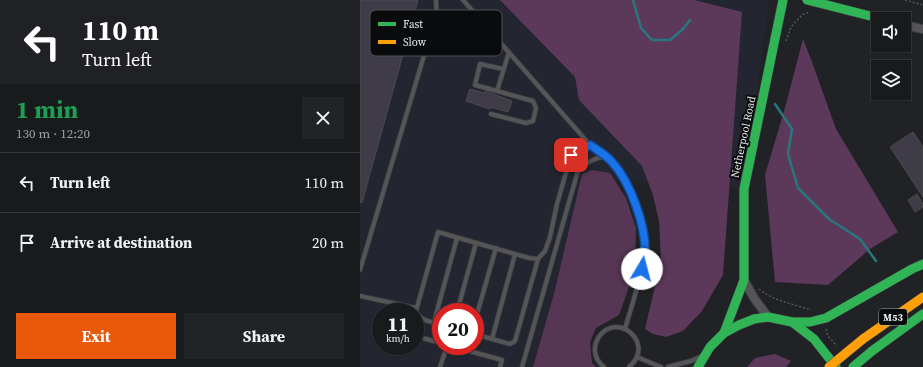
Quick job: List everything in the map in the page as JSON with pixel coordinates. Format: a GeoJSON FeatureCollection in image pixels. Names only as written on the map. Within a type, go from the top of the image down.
{"type":"FeatureCollection","features":[{"type":"Feature","properties":{"kind":"main road","name":"Netherpool Road"},"geometry":{"type":"LineString","coordinates":[[724,334],[744,280],[744,189],[783,0]]}},
{"type":"Feature","properties":{"kind":"main road"},"geometry":{"type":"LineString","coordinates":[[808,0],[871,16]]}},
{"type":"Feature","properties":{"kind":"main road"},"geometry":{"type":"LineString","coordinates":[[698,367],[704,354],[710,347],[724,334],[739,325],[754,319],[768,317],[792,322],[810,322],[826,318],[905,272],[923,264]]}},
{"type":"Feature","properties":{"kind":"main road","name":"M53"},"geometry":{"type":"LineString","coordinates":[[829,367],[863,338],[923,297]]}},
{"type":"Feature","properties":{"kind":"main road","name":"M53"},"geometry":{"type":"LineString","coordinates":[[853,367],[872,351],[923,314]]}},
{"type":"Feature","properties":{"kind":"main road"},"geometry":{"type":"LineString","coordinates":[[792,322],[814,339],[836,367]]}},
{"type":"Feature","properties":{"kind":"street"},"geometry":{"type":"LineString","coordinates":[[911,26],[923,29]]}},
{"type":"Feature","properties":{"kind":"street","name":"Netherpool Road"},"geometry":{"type":"LineString","coordinates":[[744,280],[754,298],[768,317]]}},
{"type":"Feature","properties":{"kind":"lane"},"geometry":{"type":"LineString","coordinates":[[436,0],[436,10]]}},
{"type":"Feature","properties":{"kind":"lane"},"geometry":{"type":"LineString","coordinates":[[463,0],[472,10]]}},
{"type":"Feature","properties":{"kind":"lane"},"geometry":{"type":"LineString","coordinates":[[502,44],[590,145],[612,161],[624,178],[633,197],[645,241],[645,258],[625,329]]}},
{"type":"Feature","properties":{"kind":"lane"},"geometry":{"type":"LineString","coordinates":[[497,91],[509,52]]}},
{"type":"Feature","properties":{"kind":"lane"},"geometry":{"type":"LineString","coordinates":[[360,270],[424,56]]}},
{"type":"Feature","properties":{"kind":"lane"},"geometry":{"type":"LineString","coordinates":[[491,114],[526,123],[533,121],[536,108],[533,101],[475,85],[480,64],[503,69]]}},
{"type":"Feature","properties":{"kind":"lane"},"geometry":{"type":"LineString","coordinates":[[484,337],[510,344],[515,341],[538,259],[545,251],[550,237],[557,204],[571,155],[590,145]]}},
{"type":"Feature","properties":{"kind":"lane"},"geometry":{"type":"LineString","coordinates":[[522,367],[579,167],[605,156]]}},
{"type":"Feature","properties":{"kind":"lane"},"geometry":{"type":"LineString","coordinates":[[417,303],[438,232],[529,258],[538,259]]}},
{"type":"Feature","properties":{"kind":"lane"},"geometry":{"type":"LineString","coordinates":[[439,303],[457,238]]}},
{"type":"Feature","properties":{"kind":"lane"},"geometry":{"type":"LineString","coordinates":[[459,303],[476,243]]}},
{"type":"Feature","properties":{"kind":"lane"},"geometry":{"type":"LineString","coordinates":[[480,303],[496,248]]}},
{"type":"Feature","properties":{"kind":"lane"},"geometry":{"type":"LineString","coordinates":[[492,339],[516,254]]}},
{"type":"Feature","properties":{"kind":"lane"},"geometry":{"type":"LineString","coordinates":[[360,296],[391,303]]}},
{"type":"Feature","properties":{"kind":"lane"},"geometry":{"type":"LineString","coordinates":[[604,367],[596,358],[594,351],[595,343],[599,337],[610,328],[625,329],[631,332],[638,344],[637,357],[629,367]]}},
{"type":"Feature","properties":{"kind":"lane"},"geometry":{"type":"LineString","coordinates":[[668,367],[691,361],[704,354]]}},
{"type":"Feature","properties":{"kind":"lane"},"geometry":{"type":"LineString","coordinates":[[440,367],[444,355]]}},
{"type":"Feature","properties":{"kind":"lane"},"geometry":{"type":"LineString","coordinates":[[484,355],[502,360],[500,367]]}},
{"type":"Feature","properties":{"kind":"lane"},"geometry":{"type":"LineString","coordinates":[[637,357],[661,367]]}},
{"type":"Feature","properties":{"kind":"path"},"geometry":{"type":"LineString","coordinates":[[905,0],[923,5]]}},
{"type":"Feature","properties":{"kind":"path"},"geometry":{"type":"LineString","coordinates":[[786,42],[791,27],[804,14],[810,12]]}},
{"type":"Feature","properties":{"kind":"path"},"geometry":{"type":"LineString","coordinates":[[754,285],[766,295],[816,311],[822,319],[828,336],[837,346]]}},
{"type":"Feature","properties":{"kind":"shaded area"},"geometry":{"type":"Polygon","coordinates":[[[360,0],[769,0],[744,189],[586,178],[534,367],[360,367],[360,0]]]}},
{"type":"Feature","properties":{"kind":"shaded area"},"geometry":{"type":"Polygon","coordinates":[[[500,0],[694,0],[742,12],[723,275],[702,311],[683,331],[666,337],[653,334],[645,329],[661,260],[659,221],[653,195],[642,166],[579,100],[575,77],[500,0]]]}},
{"type":"Feature","properties":{"kind":"shaded area"},"geometry":{"type":"Polygon","coordinates":[[[803,39],[836,129],[898,232],[870,249],[828,285],[775,282],[765,175],[785,108],[803,39]]]}},
{"type":"Feature","properties":{"kind":"shaded area"},"geometry":{"type":"Polygon","coordinates":[[[592,170],[610,173],[626,198],[636,228],[635,270],[619,315],[596,328],[590,342],[592,363],[596,367],[533,367],[555,290],[582,174],[592,170]]]}},
{"type":"Feature","properties":{"kind":"shaded area"},"geometry":{"type":"Polygon","coordinates":[[[775,354],[791,361],[786,367],[747,367],[755,358],[775,354]]]}},
{"type":"Feature","properties":{"kind":"building"},"geometry":{"type":"Polygon","coordinates":[[[360,0],[418,0],[415,10],[370,10],[370,56],[403,56],[362,203],[360,202],[360,0]]]}},
{"type":"Feature","properties":{"kind":"building"},"geometry":{"type":"Polygon","coordinates":[[[470,89],[484,93],[485,91],[512,101],[508,112],[491,107],[490,109],[466,101],[470,89]]]}},
{"type":"Feature","properties":{"kind":"building"},"geometry":{"type":"Polygon","coordinates":[[[913,132],[923,147],[923,197],[890,147],[913,132]]]}},
{"type":"Feature","properties":{"kind":"building"},"geometry":{"type":"Polygon","coordinates":[[[917,194],[923,204],[923,207],[915,212],[908,200],[917,194]]]}},
{"type":"Feature","properties":{"kind":"waterway"},"geometry":{"type":"LineString","coordinates":[[633,0],[641,28],[652,40],[670,40],[683,29],[690,20]]}},
{"type":"Feature","properties":{"kind":"waterway"},"geometry":{"type":"LineString","coordinates":[[775,104],[792,129],[788,154],[798,188],[829,219],[860,239],[876,261]]}},
{"type":"Feature","properties":{"kind":"traffic: fast"},"geometry":{"type":"LineString","coordinates":[[724,333],[744,280],[744,189],[783,0]]}},
{"type":"Feature","properties":{"kind":"traffic: fast"},"geometry":{"type":"LineString","coordinates":[[807,0],[871,16]]}},
{"type":"Feature","properties":{"kind":"traffic: fast"},"geometry":{"type":"LineString","coordinates":[[792,322],[810,322],[826,318],[923,264]]}},
{"type":"Feature","properties":{"kind":"traffic: fast"},"geometry":{"type":"LineString","coordinates":[[872,351],[923,314]]}},
{"type":"Feature","properties":{"kind":"traffic: fast"},"geometry":{"type":"LineString","coordinates":[[698,367],[710,347],[724,333],[754,319],[768,317],[792,322],[814,339],[836,367]]}},
{"type":"Feature","properties":{"kind":"traffic: fast"},"geometry":{"type":"LineString","coordinates":[[853,367],[872,351]]}},
{"type":"Feature","properties":{"kind":"traffic: slow"},"geometry":{"type":"LineString","coordinates":[[863,339],[923,297]]}},
{"type":"Feature","properties":{"kind":"traffic: slow"},"geometry":{"type":"LineString","coordinates":[[829,367],[863,339]]}},
{"type":"Feature","properties":{"kind":"route"},"geometry":{"type":"LineString","coordinates":[[571,155],[590,145],[612,161],[624,178],[633,197],[645,241],[645,258],[642,269]]}}]}
